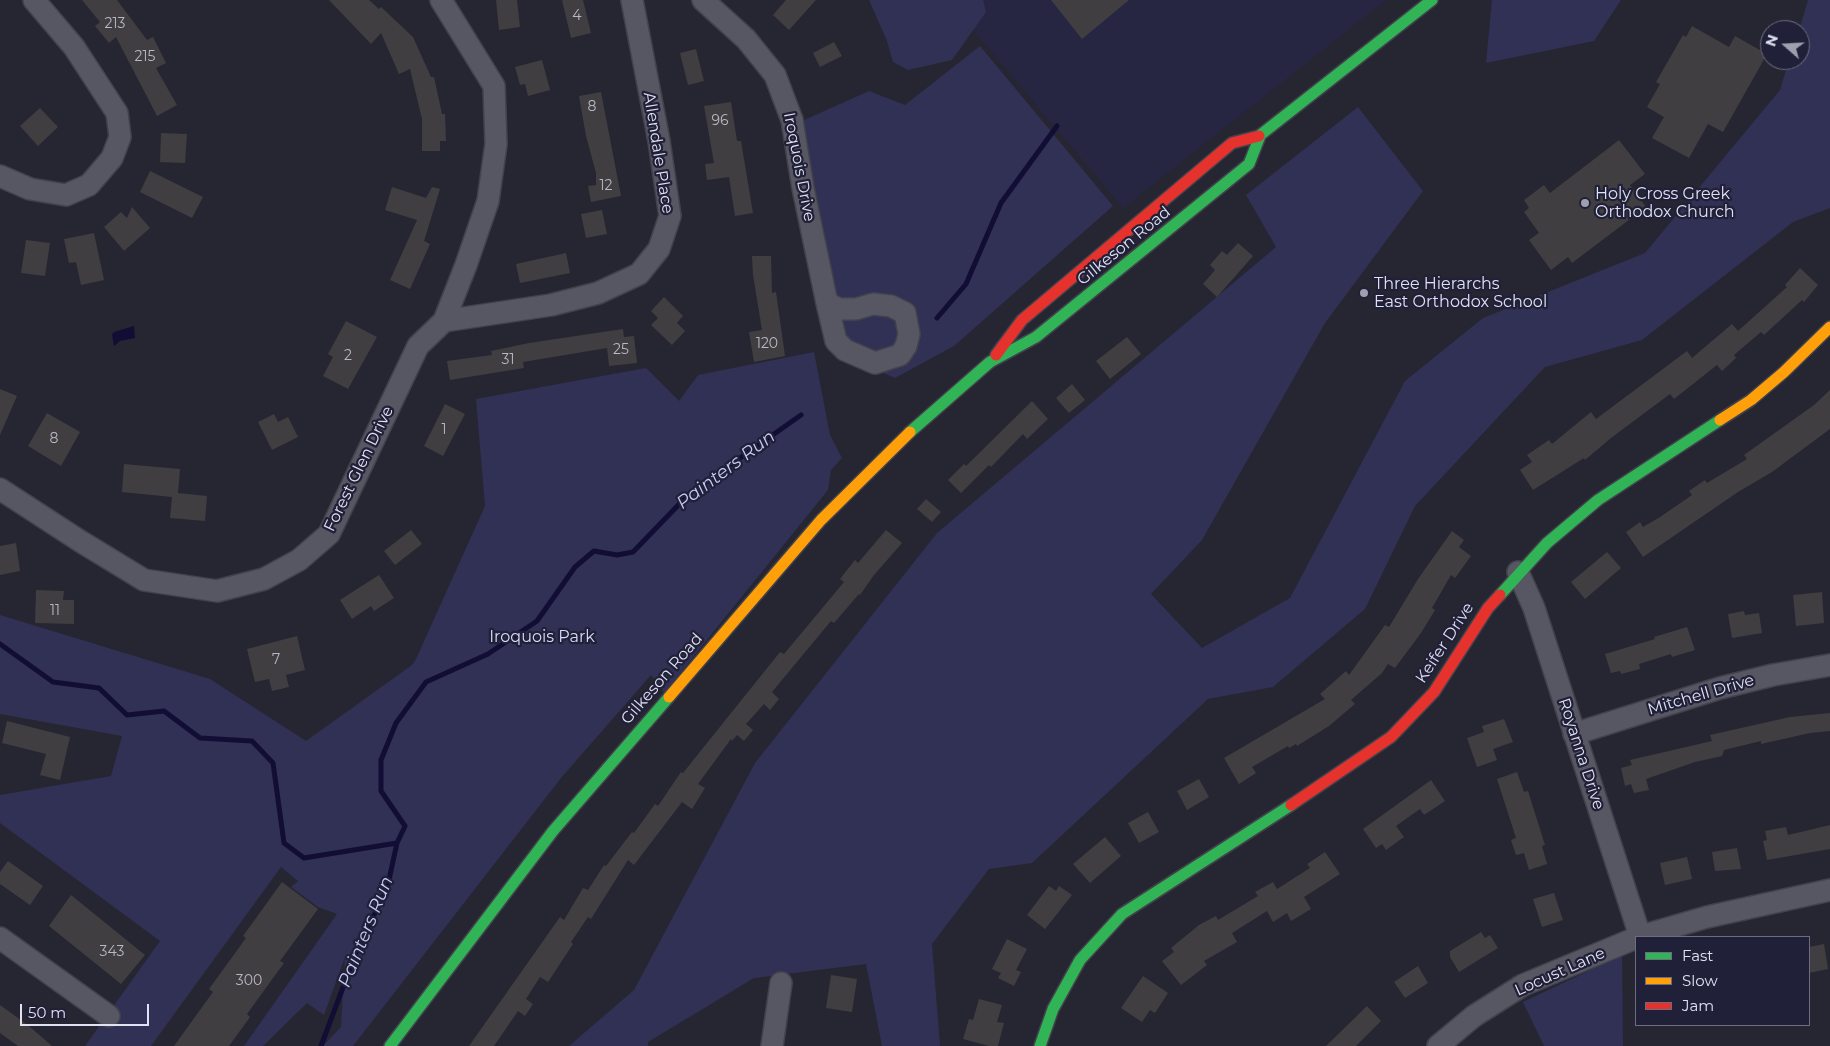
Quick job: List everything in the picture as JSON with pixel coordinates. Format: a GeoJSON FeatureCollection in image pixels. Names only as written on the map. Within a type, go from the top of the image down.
{"type":"FeatureCollection","features":[{"type":"Feature","properties":{"kind":"street"},"geometry":{"type":"LineString","coordinates":[[0,176],[30,189],[66,195],[88,185],[112,158],[120,137],[117,113],[74,47],[34,0]]}},
{"type":"Feature","properties":{"kind":"street"},"geometry":{"type":"LineString","coordinates":[[441,0],[494,86],[496,144],[488,201],[466,265],[444,320]]}},
{"type":"Feature","properties":{"kind":"street","name":"Iroquois Drive"},"geometry":{"type":"LineString","coordinates":[[703,0],[746,39],[775,75],[792,120],[803,188],[827,303]]}},
{"type":"Feature","properties":{"kind":"street","name":"Gilkeson Road"},"geometry":{"type":"LineString","coordinates":[[390,1046],[553,831],[815,527],[869,471],[918,424],[990,362],[1022,320],[1107,246],[1232,143],[1260,136],[1432,0]]}},
{"type":"Feature","properties":{"kind":"street","name":"Allendale Place"},"geometry":{"type":"LineString","coordinates":[[444,320],[551,305],[598,293],[639,274],[659,249],[670,216],[635,1]]}},
{"type":"Feature","properties":{"kind":"street","name":"Gilkeson Road"},"geometry":{"type":"LineString","coordinates":[[990,362],[1036,337],[1242,170],[1249,164],[1260,136]]}},
{"type":"Feature","properties":{"kind":"street","name":"Forest Glen Drive"},"geometry":{"type":"LineString","coordinates":[[0,489],[144,580],[217,591],[264,579],[300,560],[329,534],[418,346],[444,320]]}},
{"type":"Feature","properties":{"kind":"street","name":"Keifer Drive"},"geometry":{"type":"LineString","coordinates":[[1040,1046],[1053,1009],[1080,960],[1122,914],[1332,779],[1390,737],[1434,692],[1488,608],[1518,572],[1547,543],[1598,500],[1751,400],[1784,372],[1830,327]]}},
{"type":"Feature","properties":{"kind":"street","name":"Royanna Drive"},"geometry":{"type":"LineString","coordinates":[[1518,572],[1534,608],[1638,936]]}},
{"type":"Feature","properties":{"kind":"street","name":"Mitchell Drive"},"geometry":{"type":"LineString","coordinates":[[1574,734],[1720,688],[1773,675],[1830,665]]}},
{"type":"Feature","properties":{"kind":"street","name":"Locust Lane"},"geometry":{"type":"LineString","coordinates":[[1641,936],[1707,917],[1830,890]]}},
{"type":"Feature","properties":{"kind":"street"},"geometry":{"type":"LineString","coordinates":[[0,938],[109,1016]]}},
{"type":"Feature","properties":{"kind":"street","name":"Locust Lane"},"geometry":{"type":"LineString","coordinates":[[1438,1046],[1474,1016],[1523,985],[1635,938]]}},
{"type":"Feature","properties":{"kind":"street"},"geometry":{"type":"LineString","coordinates":[[772,1046],[781,983]]}},
{"type":"Feature","properties":{"kind":"shaded area"},"geometry":{"type":"Polygon","coordinates":[[[948,0],[1386,0],[1123,208],[948,0]]]}},
{"type":"Feature","properties":{"kind":"shaded area"},"geometry":{"type":"Polygon","coordinates":[[[134,326],[135,338],[120,341],[114,346],[112,335],[114,332],[134,326]]]}},
{"type":"Feature","properties":{"kind":"green space"},"geometry":{"type":"Polygon","coordinates":[[[869,0],[983,0],[986,12],[952,60],[908,70],[893,62],[887,41],[869,0]]]}},
{"type":"Feature","properties":{"kind":"green space"},"geometry":{"type":"Polygon","coordinates":[[[1492,0],[1621,0],[1594,41],[1486,63],[1492,0]]]}},
{"type":"Feature","properties":{"kind":"green space"},"geometry":{"type":"Polygon","coordinates":[[[1808,0],[1830,0],[1830,208],[1793,222],[1642,340],[1545,367],[1415,506],[1365,609],[1273,687],[1208,699],[1032,863],[989,869],[932,944],[940,1046],[882,1046],[866,964],[754,978],[648,1042],[648,1046],[569,1046],[634,990],[755,763],[937,533],[1276,247],[1246,195],[1358,107],[1423,191],[1325,323],[1202,540],[1151,594],[1202,648],[1290,598],[1405,381],[1483,318],[1645,253],[1780,90],[1786,70],[1810,70],[1810,20],[1802,20],[1808,0]]]}},
{"type":"Feature","properties":{"kind":"green space"},"geometry":{"type":"Polygon","coordinates":[[[980,46],[1113,206],[954,346],[895,378],[840,354],[802,121],[869,91],[905,105],[980,46]]]}},
{"type":"Feature","properties":{"kind":"green space","name":"Iroquois Park"},"geometry":{"type":"Polygon","coordinates":[[[814,352],[830,435],[842,458],[831,470],[828,490],[664,693],[651,675],[561,778],[353,1046],[323,1046],[341,1027],[345,957],[324,1015],[307,1003],[263,1046],[244,1046],[337,914],[318,907],[291,887],[298,881],[281,867],[151,1046],[85,1046],[160,941],[0,823],[0,795],[111,776],[122,736],[0,714],[0,615],[210,679],[306,741],[412,665],[416,659],[485,506],[476,399],[646,368],[679,401],[698,375],[814,352]]]}},
{"type":"Feature","properties":{"kind":"green space"},"geometry":{"type":"Polygon","coordinates":[[[1622,955],[1623,1046],[1544,1046],[1523,1002],[1622,955]]]}},
{"type":"Feature","properties":{"kind":"building"},"geometry":{"type":"Polygon","coordinates":[[[82,0],[117,0],[147,40],[153,37],[166,63],[156,68],[177,105],[157,116],[116,37],[109,43],[95,26],[100,22],[82,0]]]}},
{"type":"Feature","properties":{"kind":"building"},"geometry":{"type":"Polygon","coordinates":[[[329,0],[369,0],[379,9],[381,7],[413,37],[431,77],[434,77],[442,114],[445,114],[446,141],[440,141],[440,151],[422,151],[422,119],[410,69],[399,74],[381,33],[371,44],[329,0]]]}},
{"type":"Feature","properties":{"kind":"building"},"geometry":{"type":"Polygon","coordinates":[[[496,0],[517,0],[520,27],[499,30],[496,0]]]}},
{"type":"Feature","properties":{"kind":"building"},"geometry":{"type":"Polygon","coordinates":[[[562,0],[583,0],[591,33],[571,38],[562,0]]]}},
{"type":"Feature","properties":{"kind":"building"},"geometry":{"type":"Polygon","coordinates":[[[786,0],[816,0],[789,30],[773,15],[786,0]]]}},
{"type":"Feature","properties":{"kind":"building"},"geometry":{"type":"Polygon","coordinates":[[[1051,0],[1129,0],[1082,39],[1051,0]]]}},
{"type":"Feature","properties":{"kind":"building"},"geometry":{"type":"Polygon","coordinates":[[[1692,26],[1729,47],[1735,36],[1760,50],[1760,66],[1723,132],[1708,124],[1689,158],[1652,138],[1664,117],[1647,107],[1660,84],[1656,82],[1683,35],[1686,37],[1692,26]]]}},
{"type":"Feature","properties":{"kind":"building"},"geometry":{"type":"Polygon","coordinates":[[[834,42],[842,56],[820,67],[813,53],[834,42]]]}},
{"type":"Feature","properties":{"kind":"building"},"geometry":{"type":"Polygon","coordinates":[[[696,49],[704,81],[688,85],[680,53],[696,49]]]}},
{"type":"Feature","properties":{"kind":"building"},"geometry":{"type":"Polygon","coordinates":[[[542,60],[550,90],[528,96],[525,84],[520,85],[515,67],[542,60]]]}},
{"type":"Feature","properties":{"kind":"building"},"geometry":{"type":"Polygon","coordinates":[[[601,92],[621,196],[591,202],[588,186],[596,185],[596,173],[586,136],[579,96],[601,92]]]}},
{"type":"Feature","properties":{"kind":"building"},"geometry":{"type":"Polygon","coordinates":[[[731,102],[737,141],[741,141],[753,213],[735,216],[729,177],[707,180],[705,164],[714,163],[704,106],[731,102]]]}},
{"type":"Feature","properties":{"kind":"building"},"geometry":{"type":"Polygon","coordinates":[[[40,108],[58,127],[38,146],[20,126],[40,108]]]}},
{"type":"Feature","properties":{"kind":"building"},"geometry":{"type":"Polygon","coordinates":[[[161,133],[187,134],[185,163],[160,162],[161,133]]]}},
{"type":"Feature","properties":{"kind":"building","name":"Holy Cross Greek Orthodox Church"},"geometry":{"type":"Polygon","coordinates":[[[1619,140],[1645,174],[1630,185],[1646,207],[1572,263],[1568,257],[1551,270],[1529,240],[1539,233],[1524,212],[1529,208],[1524,200],[1544,185],[1550,193],[1619,140]]]}},
{"type":"Feature","properties":{"kind":"building"},"geometry":{"type":"Polygon","coordinates":[[[150,171],[203,197],[192,218],[140,192],[150,171]]]}},
{"type":"Feature","properties":{"kind":"building"},"geometry":{"type":"Polygon","coordinates":[[[392,187],[426,198],[432,187],[440,189],[424,241],[430,244],[410,289],[390,280],[417,220],[385,210],[392,187]]]}},
{"type":"Feature","properties":{"kind":"building"},"geometry":{"type":"Polygon","coordinates":[[[132,207],[150,228],[124,251],[104,227],[121,212],[127,218],[132,207]]]}},
{"type":"Feature","properties":{"kind":"building"},"geometry":{"type":"Polygon","coordinates":[[[602,210],[607,234],[586,238],[581,214],[602,210]]]}},
{"type":"Feature","properties":{"kind":"building"},"geometry":{"type":"Polygon","coordinates":[[[94,233],[104,280],[81,285],[76,262],[69,263],[64,239],[94,233]]]}},
{"type":"Feature","properties":{"kind":"building"},"geometry":{"type":"Polygon","coordinates":[[[26,240],[50,243],[45,276],[21,273],[26,240]]]}},
{"type":"Feature","properties":{"kind":"building"},"geometry":{"type":"Polygon","coordinates":[[[1238,243],[1253,256],[1217,297],[1203,284],[1215,270],[1210,265],[1222,251],[1227,255],[1238,243]]]}},
{"type":"Feature","properties":{"kind":"building"},"geometry":{"type":"Polygon","coordinates":[[[566,253],[570,273],[520,283],[516,264],[566,253]]]}},
{"type":"Feature","properties":{"kind":"building"},"geometry":{"type":"Polygon","coordinates":[[[752,256],[771,256],[772,293],[776,292],[785,356],[754,362],[749,332],[762,330],[753,275],[752,256]]]}},
{"type":"Feature","properties":{"kind":"building"},"geometry":{"type":"Polygon","coordinates":[[[1800,268],[1818,285],[1804,302],[1802,300],[1764,335],[1761,332],[1734,355],[1736,358],[1722,371],[1717,365],[1674,399],[1670,394],[1585,460],[1584,458],[1533,490],[1520,470],[1532,462],[1527,455],[1549,440],[1552,444],[1591,412],[1596,419],[1687,351],[1692,358],[1732,324],[1738,331],[1787,287],[1785,285],[1800,268]]]}},
{"type":"Feature","properties":{"kind":"building"},"geometry":{"type":"Polygon","coordinates":[[[664,297],[683,316],[677,323],[685,331],[672,345],[651,325],[658,318],[651,311],[664,297]]]}},
{"type":"Feature","properties":{"kind":"building"},"geometry":{"type":"Polygon","coordinates":[[[346,321],[377,337],[348,389],[323,376],[333,357],[328,354],[346,321]]]}},
{"type":"Feature","properties":{"kind":"building"},"geometry":{"type":"Polygon","coordinates":[[[623,329],[624,337],[634,336],[637,363],[609,366],[607,348],[523,362],[524,368],[450,380],[447,361],[492,355],[491,351],[529,343],[623,329]]]}},
{"type":"Feature","properties":{"kind":"building"},"geometry":{"type":"Polygon","coordinates":[[[1127,337],[1141,354],[1110,379],[1096,361],[1127,337]]]}},
{"type":"Feature","properties":{"kind":"building"},"geometry":{"type":"Polygon","coordinates":[[[1072,384],[1085,400],[1069,413],[1056,398],[1072,384]]]}},
{"type":"Feature","properties":{"kind":"building"},"geometry":{"type":"Polygon","coordinates":[[[0,389],[17,396],[0,435],[0,389]]]}},
{"type":"Feature","properties":{"kind":"building"},"geometry":{"type":"Polygon","coordinates":[[[1830,390],[1830,429],[1772,472],[1738,492],[1643,557],[1626,532],[1640,522],[1643,527],[1660,517],[1692,495],[1689,491],[1705,480],[1707,483],[1747,459],[1744,455],[1814,405],[1830,390]]]}},
{"type":"Feature","properties":{"kind":"building"},"geometry":{"type":"Polygon","coordinates":[[[1032,401],[1048,419],[1027,439],[1023,434],[991,467],[989,465],[961,493],[948,480],[964,464],[966,466],[1032,401]]]}},
{"type":"Feature","properties":{"kind":"building"},"geometry":{"type":"Polygon","coordinates":[[[445,404],[465,414],[443,456],[424,446],[445,404]]]}},
{"type":"Feature","properties":{"kind":"building"},"geometry":{"type":"Polygon","coordinates":[[[47,413],[80,432],[61,466],[28,446],[47,413]]]}},
{"type":"Feature","properties":{"kind":"building"},"geometry":{"type":"Polygon","coordinates":[[[274,414],[278,422],[288,417],[298,437],[272,450],[258,422],[274,414]]]}},
{"type":"Feature","properties":{"kind":"building"},"geometry":{"type":"Polygon","coordinates":[[[124,464],[180,469],[178,493],[207,496],[205,521],[170,518],[172,497],[122,492],[124,464]]]}},
{"type":"Feature","properties":{"kind":"building"},"geometry":{"type":"Polygon","coordinates":[[[926,499],[941,512],[932,522],[917,509],[926,499]]]}},
{"type":"Feature","properties":{"kind":"building"},"geometry":{"type":"Polygon","coordinates":[[[411,530],[422,544],[395,565],[384,551],[411,530]]]}},
{"type":"Feature","properties":{"kind":"building"},"geometry":{"type":"Polygon","coordinates":[[[886,530],[902,543],[874,575],[860,595],[834,623],[831,621],[772,692],[779,699],[770,710],[764,704],[746,724],[753,730],[744,741],[737,735],[732,741],[731,739],[698,784],[705,788],[692,809],[682,802],[634,865],[628,860],[591,919],[588,917],[571,942],[573,944],[548,982],[540,977],[526,999],[533,1004],[525,1016],[518,1011],[494,1046],[469,1046],[560,917],[564,920],[583,888],[588,890],[604,865],[606,866],[632,832],[634,833],[655,804],[658,806],[681,772],[683,773],[780,652],[784,654],[844,582],[840,579],[855,560],[858,563],[886,530]]]}},
{"type":"Feature","properties":{"kind":"building"},"geometry":{"type":"Polygon","coordinates":[[[1452,531],[1464,540],[1459,547],[1471,556],[1455,578],[1451,575],[1432,608],[1435,610],[1421,633],[1395,668],[1388,664],[1382,673],[1351,700],[1355,704],[1329,726],[1297,746],[1296,744],[1289,748],[1288,746],[1252,767],[1256,773],[1239,784],[1224,758],[1325,699],[1320,694],[1346,671],[1349,675],[1385,625],[1389,627],[1418,579],[1452,531]]]}},
{"type":"Feature","properties":{"kind":"building"},"geometry":{"type":"Polygon","coordinates":[[[16,543],[20,571],[0,575],[0,546],[16,543]]]}},
{"type":"Feature","properties":{"kind":"building"},"geometry":{"type":"Polygon","coordinates":[[[1607,552],[1621,568],[1585,599],[1571,582],[1607,552]]]}},
{"type":"Feature","properties":{"kind":"building"},"geometry":{"type":"Polygon","coordinates":[[[379,575],[394,598],[374,611],[371,606],[352,619],[340,600],[379,575]]]}},
{"type":"Feature","properties":{"kind":"building"},"geometry":{"type":"Polygon","coordinates":[[[36,590],[64,591],[63,600],[74,600],[74,624],[35,623],[36,590]]]}},
{"type":"Feature","properties":{"kind":"building"},"geometry":{"type":"Polygon","coordinates":[[[1822,592],[1824,623],[1796,626],[1793,595],[1822,592]]]}},
{"type":"Feature","properties":{"kind":"building"},"geometry":{"type":"Polygon","coordinates":[[[1744,611],[1745,615],[1759,613],[1762,633],[1732,638],[1728,614],[1744,611]]]}},
{"type":"Feature","properties":{"kind":"building"},"geometry":{"type":"Polygon","coordinates":[[[1687,627],[1695,650],[1672,657],[1671,654],[1639,664],[1640,669],[1621,674],[1620,671],[1611,673],[1605,654],[1687,627]]]}},
{"type":"Feature","properties":{"kind":"building"},"geometry":{"type":"Polygon","coordinates":[[[297,636],[305,670],[286,675],[289,687],[272,691],[269,679],[255,682],[247,649],[297,636]]]}},
{"type":"Feature","properties":{"kind":"building"},"geometry":{"type":"Polygon","coordinates":[[[1830,713],[1830,731],[1810,733],[1761,744],[1761,741],[1724,750],[1722,756],[1695,762],[1646,779],[1649,790],[1634,793],[1631,784],[1625,786],[1621,768],[1632,765],[1630,760],[1712,741],[1710,735],[1790,717],[1830,713]]]}},
{"type":"Feature","properties":{"kind":"building"},"geometry":{"type":"Polygon","coordinates":[[[1504,719],[1513,742],[1493,749],[1497,760],[1477,767],[1467,738],[1484,732],[1482,726],[1504,719]]]}},
{"type":"Feature","properties":{"kind":"building"},"geometry":{"type":"Polygon","coordinates":[[[7,721],[70,737],[60,780],[40,775],[46,754],[2,743],[7,721]]]}},
{"type":"Feature","properties":{"kind":"building"},"geometry":{"type":"Polygon","coordinates":[[[1517,772],[1524,792],[1528,791],[1545,845],[1542,846],[1547,864],[1529,870],[1524,853],[1516,855],[1511,840],[1516,838],[1497,779],[1517,772]]]}},
{"type":"Feature","properties":{"kind":"building"},"geometry":{"type":"Polygon","coordinates":[[[1199,779],[1209,797],[1187,810],[1177,791],[1199,779]]]}},
{"type":"Feature","properties":{"kind":"building"},"geometry":{"type":"Polygon","coordinates":[[[1431,780],[1445,801],[1424,815],[1420,809],[1396,826],[1404,837],[1386,850],[1382,844],[1376,848],[1363,829],[1431,780]]]}},
{"type":"Feature","properties":{"kind":"building"},"geometry":{"type":"Polygon","coordinates":[[[1148,812],[1159,832],[1139,843],[1128,823],[1148,812]]]}},
{"type":"Feature","properties":{"kind":"building"},"geometry":{"type":"Polygon","coordinates":[[[1830,825],[1830,849],[1767,860],[1763,841],[1767,840],[1765,831],[1786,827],[1788,835],[1830,825]]]}},
{"type":"Feature","properties":{"kind":"building"},"geometry":{"type":"Polygon","coordinates":[[[1105,837],[1121,856],[1090,883],[1073,864],[1105,837]]]}},
{"type":"Feature","properties":{"kind":"building"},"geometry":{"type":"Polygon","coordinates":[[[1737,848],[1741,869],[1715,871],[1712,852],[1737,848]]]}},
{"type":"Feature","properties":{"kind":"building"},"geometry":{"type":"Polygon","coordinates":[[[1325,852],[1340,874],[1304,897],[1311,909],[1291,921],[1287,913],[1273,922],[1267,911],[1232,933],[1237,942],[1204,961],[1207,965],[1181,985],[1162,961],[1174,952],[1171,948],[1199,925],[1216,916],[1218,920],[1258,896],[1255,892],[1273,882],[1277,889],[1310,868],[1307,864],[1325,852]]]}},
{"type":"Feature","properties":{"kind":"building"},"geometry":{"type":"Polygon","coordinates":[[[1687,857],[1692,879],[1665,885],[1660,863],[1687,857]]]}},
{"type":"Feature","properties":{"kind":"building"},"geometry":{"type":"Polygon","coordinates":[[[8,861],[43,886],[30,905],[0,884],[0,872],[8,861]]]}},
{"type":"Feature","properties":{"kind":"building"},"geometry":{"type":"Polygon","coordinates":[[[282,882],[318,909],[280,961],[284,963],[247,1014],[250,1017],[229,1046],[174,1046],[213,992],[209,989],[246,938],[243,936],[282,882]]]}},
{"type":"Feature","properties":{"kind":"building"},"geometry":{"type":"Polygon","coordinates":[[[1049,886],[1056,891],[1059,886],[1072,895],[1045,929],[1027,915],[1049,886]]]}},
{"type":"Feature","properties":{"kind":"building"},"geometry":{"type":"Polygon","coordinates":[[[1554,893],[1563,920],[1542,927],[1533,899],[1554,893]]]}},
{"type":"Feature","properties":{"kind":"building"},"geometry":{"type":"Polygon","coordinates":[[[71,895],[145,955],[121,984],[49,926],[71,895]]]}},
{"type":"Feature","properties":{"kind":"building"},"geometry":{"type":"Polygon","coordinates":[[[1481,932],[1485,938],[1490,935],[1498,948],[1459,972],[1450,957],[1450,951],[1481,932]]]}},
{"type":"Feature","properties":{"kind":"building"},"geometry":{"type":"Polygon","coordinates":[[[1007,939],[1027,949],[1016,970],[1021,972],[1014,986],[998,978],[1001,973],[992,969],[1007,939]]]}},
{"type":"Feature","properties":{"kind":"building"},"geometry":{"type":"Polygon","coordinates":[[[1824,944],[1828,969],[1810,973],[1810,947],[1824,944]]]}},
{"type":"Feature","properties":{"kind":"building"},"geometry":{"type":"Polygon","coordinates":[[[1418,966],[1428,983],[1405,998],[1394,982],[1418,966]]]}},
{"type":"Feature","properties":{"kind":"building"},"geometry":{"type":"Polygon","coordinates":[[[831,975],[857,979],[852,1012],[826,1008],[831,975]]]}},
{"type":"Feature","properties":{"kind":"building"},"geometry":{"type":"Polygon","coordinates":[[[1143,976],[1168,993],[1155,1013],[1150,1010],[1142,1022],[1121,1008],[1143,976]]]}},
{"type":"Feature","properties":{"kind":"building"},"geometry":{"type":"Polygon","coordinates":[[[979,999],[1002,1005],[997,1022],[1004,1023],[998,1046],[989,1046],[963,1039],[969,1019],[973,1020],[979,999]]]}},
{"type":"Feature","properties":{"kind":"building"},"geometry":{"type":"Polygon","coordinates":[[[0,1005],[52,1046],[18,1046],[0,1033],[0,1005]]]}},
{"type":"Feature","properties":{"kind":"building"},"geometry":{"type":"Polygon","coordinates":[[[1367,1006],[1381,1021],[1356,1046],[1326,1046],[1367,1006]]]}},
{"type":"Feature","properties":{"kind":"waterway","name":"Painters Run"},"geometry":{"type":"LineString","coordinates":[[937,318],[966,284],[1001,203],[1057,126]]}},
{"type":"Feature","properties":{"kind":"waterway","name":"Painters Run"},"geometry":{"type":"LineString","coordinates":[[321,1046],[359,945],[387,889],[397,843],[405,826],[381,791],[381,760],[396,723],[426,682],[488,654],[537,621],[575,567],[594,551],[617,555],[633,552],[689,494],[801,415]]}},
{"type":"Feature","properties":{"kind":"waterway"},"geometry":{"type":"LineString","coordinates":[[0,644],[53,682],[99,688],[127,715],[164,711],[200,738],[252,741],[273,763],[284,843],[304,858],[397,843]]}},
{"type":"Feature","properties":{"kind":"traffic: fast"},"geometry":{"type":"LineString","coordinates":[[1259,136],[1432,0]]}},
{"type":"Feature","properties":{"kind":"traffic: fast"},"geometry":{"type":"LineString","coordinates":[[910,432],[990,362],[1036,337],[1249,164],[1260,136]]}},
{"type":"Feature","properties":{"kind":"traffic: fast"},"geometry":{"type":"LineString","coordinates":[[1500,595],[1547,543],[1598,500],[1720,420]]}},
{"type":"Feature","properties":{"kind":"traffic: fast"},"geometry":{"type":"LineString","coordinates":[[390,1046],[553,831],[669,697]]}},
{"type":"Feature","properties":{"kind":"traffic: fast"},"geometry":{"type":"LineString","coordinates":[[1040,1046],[1053,1009],[1080,960],[1122,914],[1291,805]]}},
{"type":"Feature","properties":{"kind":"traffic: slow"},"geometry":{"type":"LineString","coordinates":[[1720,420],[1751,400],[1784,372],[1830,327]]}},
{"type":"Feature","properties":{"kind":"traffic: slow"},"geometry":{"type":"LineString","coordinates":[[669,697],[821,520],[910,432]]}},
{"type":"Feature","properties":{"kind":"traffic: jam"},"geometry":{"type":"LineString","coordinates":[[996,355],[1022,320],[1232,143],[1259,136]]}},
{"type":"Feature","properties":{"kind":"traffic: jam"},"geometry":{"type":"LineString","coordinates":[[1291,805],[1391,737],[1434,692],[1488,608],[1500,595]]}},
{"type":"Feature","properties":{"kind":"place","name":"Holy Cross Greek Orthodox Church"},"geometry":{"type":"Point","coordinates":[1585,203]}},
{"type":"Feature","properties":{"kind":"place","name":"Three Hierarchs East Orthodox School"},"geometry":{"type":"Point","coordinates":[1364,293]}}]}
